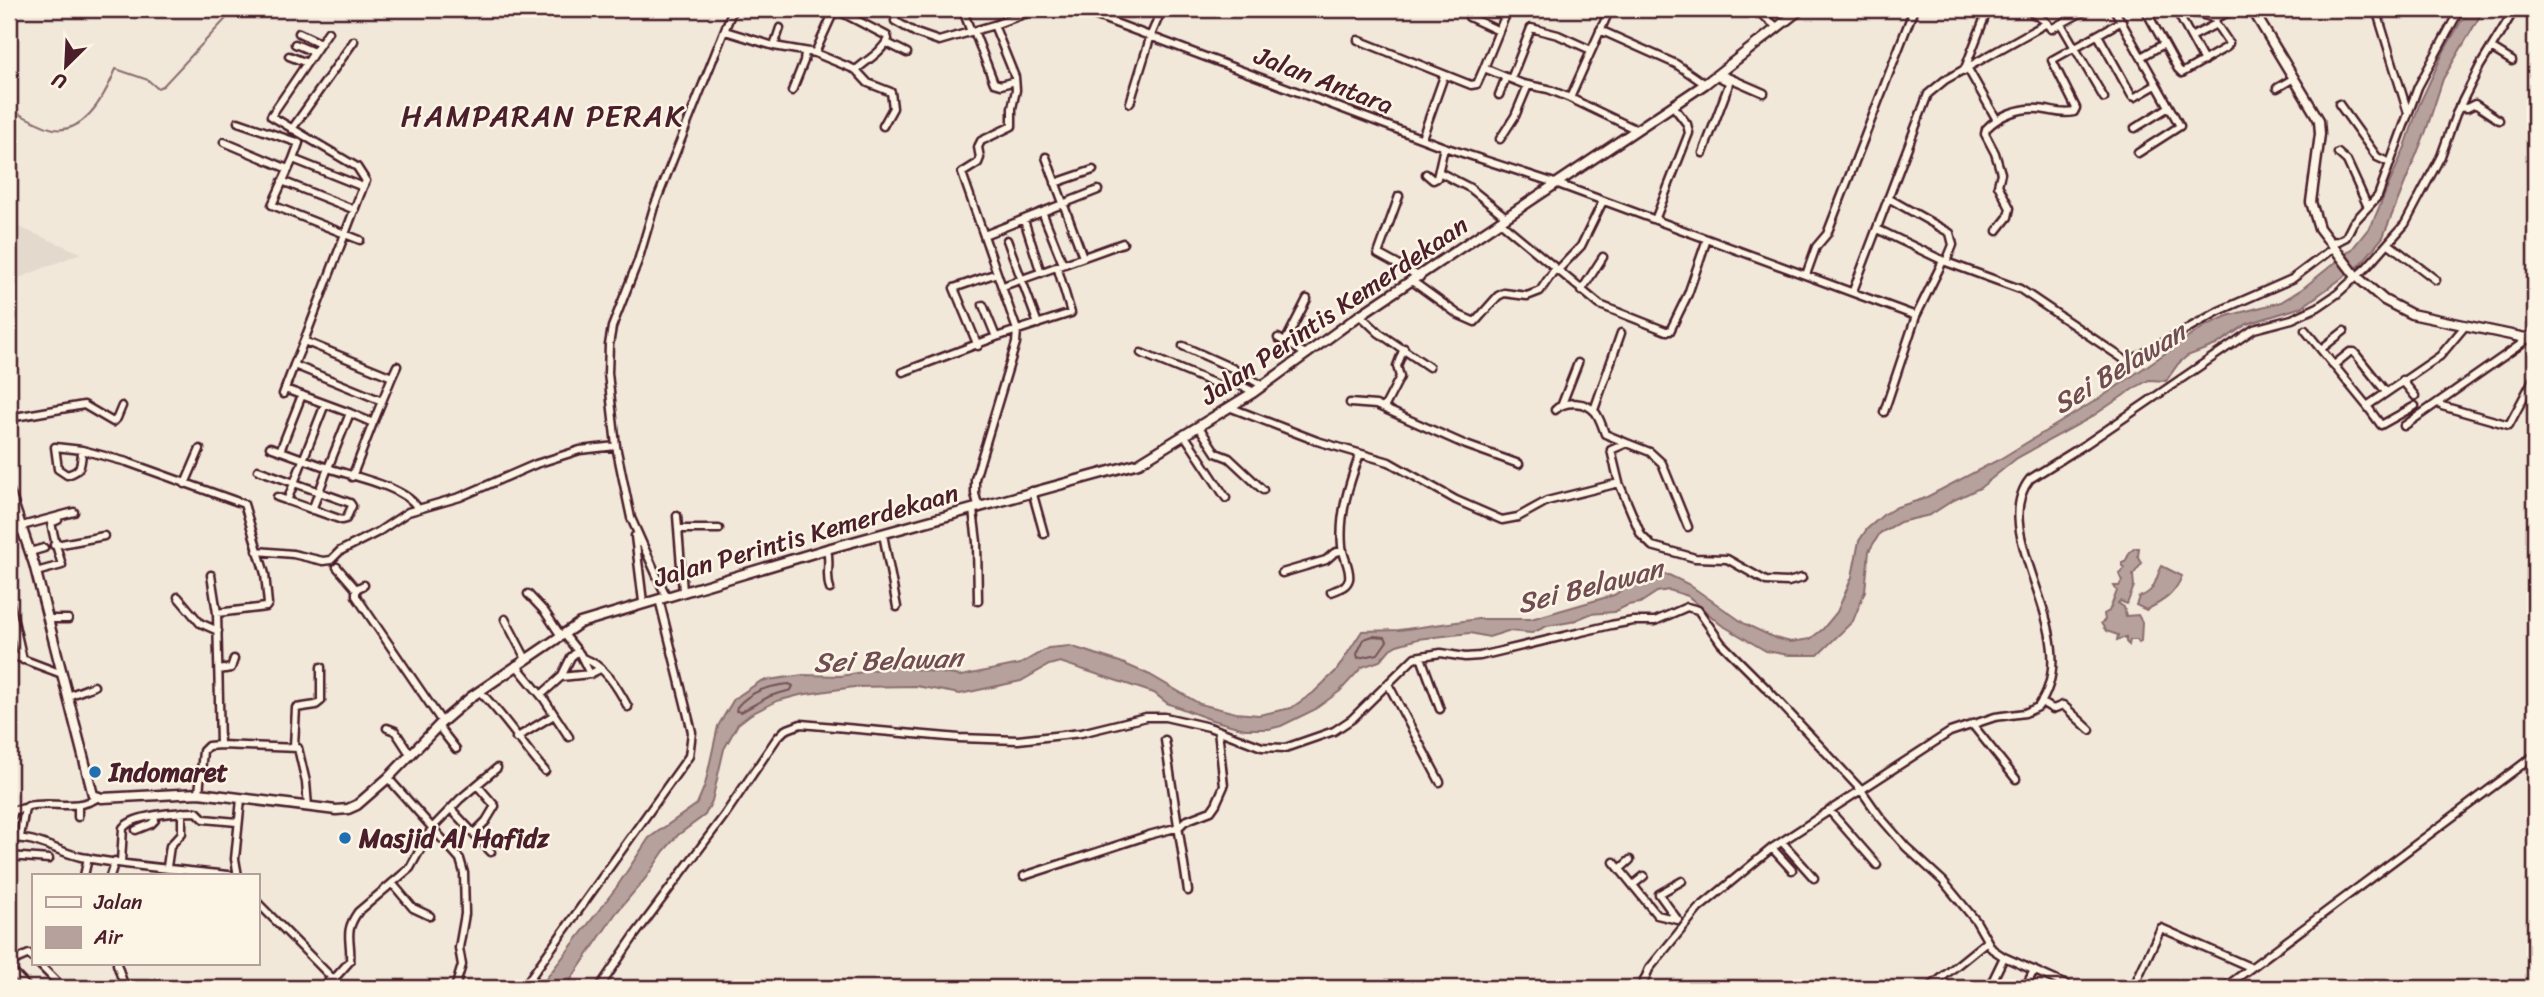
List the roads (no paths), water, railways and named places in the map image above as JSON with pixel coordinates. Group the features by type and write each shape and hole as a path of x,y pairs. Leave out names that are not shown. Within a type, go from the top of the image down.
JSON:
{"main road":[{"name":"Jalan Perintis Kemerdekaan","path":"97,798 199,793 308,807 348,809 357,805 388,778 440,724 479,691 580,623 682,591 1032,491 1133,466 1263,386 1360,315 1673,106 1718,75 1801,9"},
{"path":"2252,9 2320,124 2310,198 2316,222 2356,276 2384,300 2404,311 2532,339"},
{"path":"10,496 23,528 49,619 90,789 97,798"}],"street":[{"path":"643,603 635,530 616,446 608,373 612,327 638,261 662,187 733,9"},
{"path":"815,53 835,9 907,53"},
{"path":"856,70 882,50 898,9"},
{"path":"969,9 964,13 994,83 1001,85 1015,80"},
{"path":"895,21 915,33 939,41 995,25 1037,9"},
{"name":"Jalan Antara","path":"1078,9 1422,138 1558,184 1916,316"},
{"path":"1130,103 1162,9"},
{"path":"1358,40 1475,86 1508,9"},
{"path":"1570,98 1610,9"},
{"path":"1755,9 1777,27"},
{"path":"1806,275 1816,247 1827,233 1914,9"},
{"path":"1966,70 1988,9"},
{"path":"2026,9 2047,23 2051,29 2088,9"},
{"path":"2114,9 2180,128 2138,153"},
{"path":"2145,9 2182,73 2204,61 2224,50 2228,45 2216,21 2180,9 2180,17 2204,61"},
{"path":"2191,37 2238,9"},
{"path":"2376,9 2409,115"},
{"path":"1877,229 1944,261 2020,289 2127,362 2137,359 2218,311 2292,279 2346,237 2353,223 2381,189 2427,68 2460,9"},
{"path":"1641,988 1649,969 1680,923 1772,848 1936,740 1994,717 2032,711 2041,702 2048,686 2052,650 2046,614 2022,540 2019,502 2027,482 2254,329 2287,320 2318,307 2356,276 2402,230 2437,166 2459,107 2515,9"},
{"path":"1469,17 1499,31"},
{"path":"1997,231 2008,217 2010,208 1998,185 2001,173 1985,131 1997,120 2024,109 2037,108 2065,113 2075,110 2052,60 2122,21"},
{"path":"1853,291 1928,94 1945,80 2047,23"},
{"path":"2061,24 2104,99"},
{"path":"978,601 975,480 1016,343 1017,330 962,173 978,163 981,141 1012,126 1015,80 995,25"},
{"path":"774,46 780,28"},
{"path":"1499,95 1531,29 1558,35 1591,50"},
{"path":"1600,30 1676,64 1705,84"},
{"path":"725,31 774,46 815,53 856,70 868,83 891,92 893,108 883,126"},
{"path":"328,32 271,116 357,167 366,181 284,391 302,395 373,423"},
{"path":"299,33 320,43"},
{"path":"2098,35 2132,96 2135,97 2156,85"},
{"path":"292,129 354,41"},
{"path":"295,44 314,52"},
{"path":"2141,57 2164,44"},
{"path":"2491,48 2512,61"},
{"path":"792,91 804,61 804,52"},
{"path":"289,56 307,63"},
{"path":"1484,68 1528,85 1548,89 1637,130"},
{"path":"1966,70 1997,120"},
{"path":"1718,75 1764,93"},
{"path":"1703,153 1729,82 1718,75"},
{"path":"1422,138 1444,76"},
{"path":"2277,88 2294,78"},
{"path":"1500,139 1516,116 1528,85"},
{"path":"2339,104 2377,157 2390,163"},
{"path":"2459,107 2467,108 2475,104 2499,120"},
{"path":"1655,220 1689,133 1687,124 1673,106"},
{"path":"2135,128 2169,107"},
{"path":"238,122 299,143"},
{"path":"304,136 272,205 360,240"},
{"path":"223,142 288,169"},
{"path":"1426,174 1435,180 1444,146"},
{"path":"2338,153 2347,161 2368,207"},
{"path":"1046,157 1083,257"},
{"path":"293,159 363,187"},
{"path":"1055,183 1093,170"},
{"path":"1439,172 1470,188 1556,270 1605,308 1670,331 1688,294 1707,239"},
{"path":"282,181 355,210"},
{"path":"984,235 1043,214 1098,190"},
{"path":"1399,196 1378,256 1420,276"},
{"path":"1884,412 1916,316 1953,245 1950,233 1888,198"},
{"path":"1412,281 1459,315 1475,322 1495,298 1504,293 1527,296 1540,291 1556,270 1581,246 1603,201"},
{"path":"903,372 996,337 1069,314 1072,310 1043,214"},
{"path":"1024,220 1041,273"},
{"path":"1007,240 1038,324"},
{"path":"1003,286 1123,243"},
{"path":"2389,244 2436,280"},
{"path":"1581,290 1603,257"},
{"path":"978,346 954,288 997,273"},
{"path":"1285,342 1307,299"},
{"path":"983,305 996,337"},
{"path":"1360,315 1379,333 1429,367"},
{"path":"2367,406 2440,356 2466,325"},
{"path":"2404,426 2532,339 2535,327"},
{"path":"2305,330 2381,425 2415,406"},
{"path":"2321,349 2344,331"},
{"path":"1594,410 1621,333"},
{"path":"1278,338 1304,354"},
{"path":"303,341 392,377"},
{"path":"1183,346 1232,368 1263,386"},
{"path":"1384,408 1399,377 1397,366 1404,348"},
{"path":"2334,365 2350,352 2354,352 2386,392"},
{"path":"1141,353 1223,387 1231,381 1254,392"},
{"path":"1555,410 1562,404 1578,363"},
{"path":"293,365 382,401"},
{"path":"352,477 397,366"},
{"path":"2440,403 2448,408 2509,425 2535,376"},
{"path":"2402,380 2415,396"},
{"path":"280,451 302,395"},
{"path":"1350,403 1368,403 1384,408 1466,445 1520,464"},
{"path":"286,501 325,404"},
{"path":"1562,404 1579,404 1594,410 1605,434 1650,452 1659,459 1688,527"},
{"path":"9,418 84,405 113,422 122,406"},
{"path":"1229,407 1317,441 1389,463 1456,500 1502,520 1518,517 1548,501 1619,483"},
{"path":"312,510 350,414"},
{"path":"1199,427 1216,453 1228,458 1263,489"},
{"path":"1185,436 1226,498"},
{"path":"1627,443 1610,451 1619,483 1641,535 1652,546 1695,558 1727,559 1766,580 1788,582 1802,578"},
{"path":"257,551 331,560 352,544 408,512 460,497 525,468 569,453 616,446"},
{"path":"82,450 81,467 77,472 67,475 58,469 55,447 82,450 127,462 244,503 266,579 267,606 217,614"},
{"path":"270,447 405,495 414,500 418,509"},
{"path":"185,484 200,449"},
{"path":"1331,592 1346,585 1349,579 1341,527 1344,506 1360,454"},
{"path":"258,470 352,506 345,520 276,497"},
{"path":"1032,491 1044,534"},
{"path":"9,533 73,514 51,522 62,565 36,572"},
{"path":"677,516 682,591"},
{"path":"678,530 719,529"},
{"path":"523,988 689,756 692,732 662,597 635,530"},
{"path":"883,534 897,607"},
{"path":"55,545 103,536"},
{"path":"30,552 44,548"},
{"path":"828,549 831,565 827,577 830,589"},
{"path":"1282,573 1326,560 1343,550"},
{"path":"337,567 356,589 356,596 456,749"},
{"path":"211,575 218,630 220,745"},
{"path":"356,589 364,585"},
{"path":"528,594 578,651 590,674"},
{"path":"178,597 200,623 218,630"},
{"path":"9,599 11,621 23,660"},
{"path":"599,988 777,738 791,726 801,724 959,738 1018,740 1081,733 1119,722 1155,717 1192,722 1262,747 1285,748 1334,731 1352,719 1408,662 1418,657 1441,653 1465,657 1480,656 1611,625 1655,621 1677,610 1693,608 1701,614 1721,643 1861,790 1894,833 1942,881 1976,921 1992,949 2068,987"},
{"path":"49,619 68,619"},
{"path":"505,619 526,659"},
{"path":"541,695 561,677 571,657 578,651"},
{"path":"9,654 62,674"},
{"path":"1418,657 1422,660 1440,709"},
{"path":"582,658 591,661 600,669 618,689 628,706"},
{"path":"219,670 231,668 234,659"},
{"path":"516,665 541,695 569,737"},
{"path":"308,807 302,755 294,746 296,708 316,705 321,701 321,667"},
{"path":"561,677 590,674 600,669"},
{"path":"1388,684 1440,782"},
{"path":"68,696 94,686"},
{"path":"479,691 545,771"},
{"path":"2041,702 2053,709 2063,705 2090,730"},
{"path":"516,738 554,715"},
{"path":"1972,724 2016,779"},
{"path":"387,728 395,731 411,754"},
{"path":"1024,876 1179,827 1185,821 1201,817 1214,808 1224,786 1218,730"},
{"path":"1165,740 1188,891"},
{"path":"199,793 202,751 208,746 294,746"},
{"path":"2224,988 2535,755"},
{"path":"322,988 350,961 347,938 352,920 363,906 415,861 432,828 497,768"},
{"path":"388,778 457,853 464,873 465,914 459,948 462,965 455,988"},
{"path":"474,833 486,821 495,806 477,785"},
{"path":"9,820 15,810 37,804 78,805 97,798"},
{"path":"237,874 237,822 242,799"},
{"path":"78,805 78,817"},
{"path":"20,837 25,808"},
{"path":"451,809 491,852"},
{"path":"1829,810 1877,865"},
{"path":"111,874 118,862 125,824 136,818 182,812 197,813 204,819 237,822"},
{"path":"167,867 170,846 183,829 182,812"},
{"path":"136,831 151,824 155,820 154,816"},
{"path":"9,828 9,839 20,837 88,858 206,874"},
{"path":"1782,842 1814,878"},
{"path":"1772,848 1792,870"},
{"path":"9,856 50,859"},
{"path":"84,874 88,858"},
{"path":"1620,869 1630,860"},
{"path":"1614,862 1657,915 1680,923"},
{"path":"1633,885 1644,876"},
{"path":"1680,923 1659,894 1682,881"},
{"path":"392,883 413,908 430,916"},
{"path":"259,904 342,988"},
{"path":"2133,988 2161,928 2250,967"},
{"path":"1929,988 1987,941"},
{"path":"28,988 9,966 29,954 32,957"},
{"path":"1989,988 2004,957"},
{"path":"40,965 63,988"},
{"path":"117,965 125,988"},
{"path":"2025,988 2034,970"}],"water":[{"name":"Sei Belawan","path":"2468,9 2484,9 2443,79 2426,131 2383,237 2360,265 2302,307 2247,324 2216,345 2187,356 2166,381 2149,380 2133,389 2090,418 2017,458 1980,488 1930,515 1900,522 1880,533 1869,551 1865,591 1853,621 1818,655 1789,655 1766,651 1720,624 1688,596 1669,590 1657,592 1640,603 1614,612 1590,614 1532,633 1508,631 1489,637 1470,633 1418,639 1397,645 1380,661 1362,667 1340,691 1314,710 1269,729 1245,729 1212,720 1167,703 1154,693 1060,662 1049,665 1021,681 960,694 916,686 854,687 800,695 777,701 738,724 724,749 712,801 705,815 678,835 664,851 645,879 616,913 565,988 539,988 616,888 649,838 697,804 705,785 718,726 734,699 761,681 803,675 841,676 894,666 961,676 1020,664 1048,648 1070,646 1150,675 1200,704 1236,713 1259,715 1291,708 1313,693 1336,671 1362,631 1399,630 1478,619 1531,619 1614,595 1637,580 1658,574 1669,575 1688,584 1745,624 1775,638 1791,642 1810,639 1823,629 1837,612 1852,577 1859,541 1867,529 1883,515 1897,507 1923,499 2000,459 2103,396 2205,326 2227,316 2281,302 2302,289 2352,249 2372,224 2405,147 2419,105 2444,51"},
{"path":"2135,548 2139,548 2138,557 2142,563 2133,575 2134,586 2127,604 2120,601 2118,603 2124,607 2126,616 2138,615 2142,622 2141,641 2139,643 2137,640 2130,640 2129,645 2126,637 2117,640 2118,635 2106,631 2101,623 2105,620 2104,614 2109,611 2117,591 2114,586 2119,586 2122,581 2119,574 2125,568 2122,562 2125,562"},
{"path":"2162,566 2182,576 2176,588 2146,610 2136,605 2139,597 2152,588"}],"waterway":[{"path":"9,109 54,129 76,125 93,110 116,69 148,80 157,88 163,86 235,9"}],"place":[{"name":"Indomaret","path":"95,772"},
{"name":"Masjid Al Hafidz","path":"345,838"}],"district":[{"name":"HAMPARAN PERAK","path":"543,116"}]}
